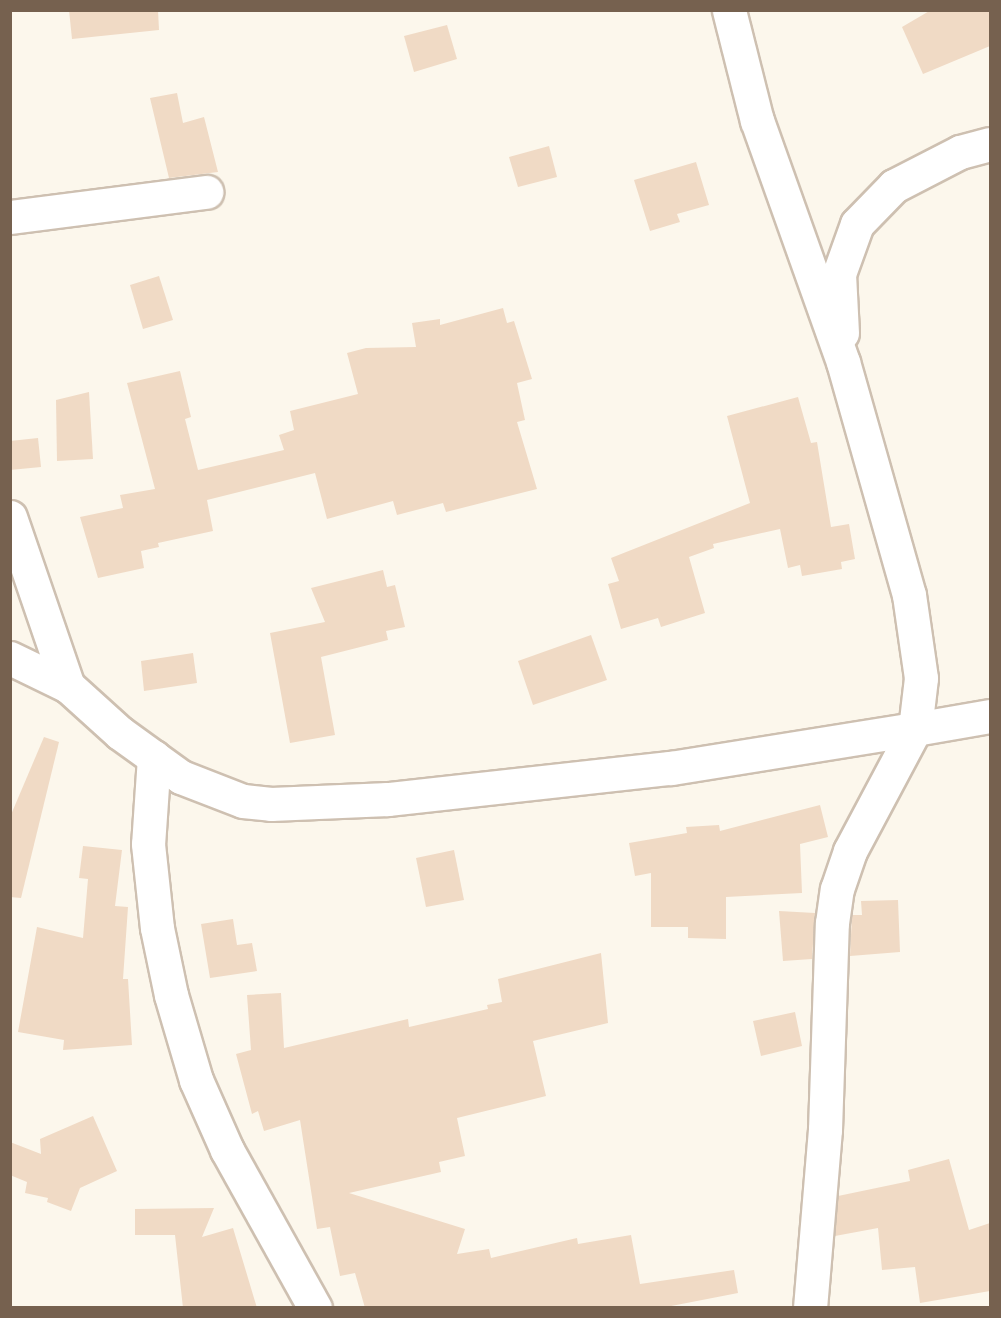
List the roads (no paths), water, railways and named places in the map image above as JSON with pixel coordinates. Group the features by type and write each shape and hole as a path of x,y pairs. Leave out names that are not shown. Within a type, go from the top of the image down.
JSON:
{"street":[{"path":"729,10 757,121 843,362 909,595 921,678 915,729 850,851 837,889 832,923 825,1130 810,1308"},
{"path":"843,362 839,274 857,224 894,186 960,152 990,144"},
{"path":"10,217 206,192"},
{"path":"10,517 68,686"},
{"path":"10,658 68,686 153,757 181,777 243,801 303,804 671,768 990,716"},
{"path":"153,757 148,844 157,928 171,995 196,1080 227,1150 315,1308"}]}
